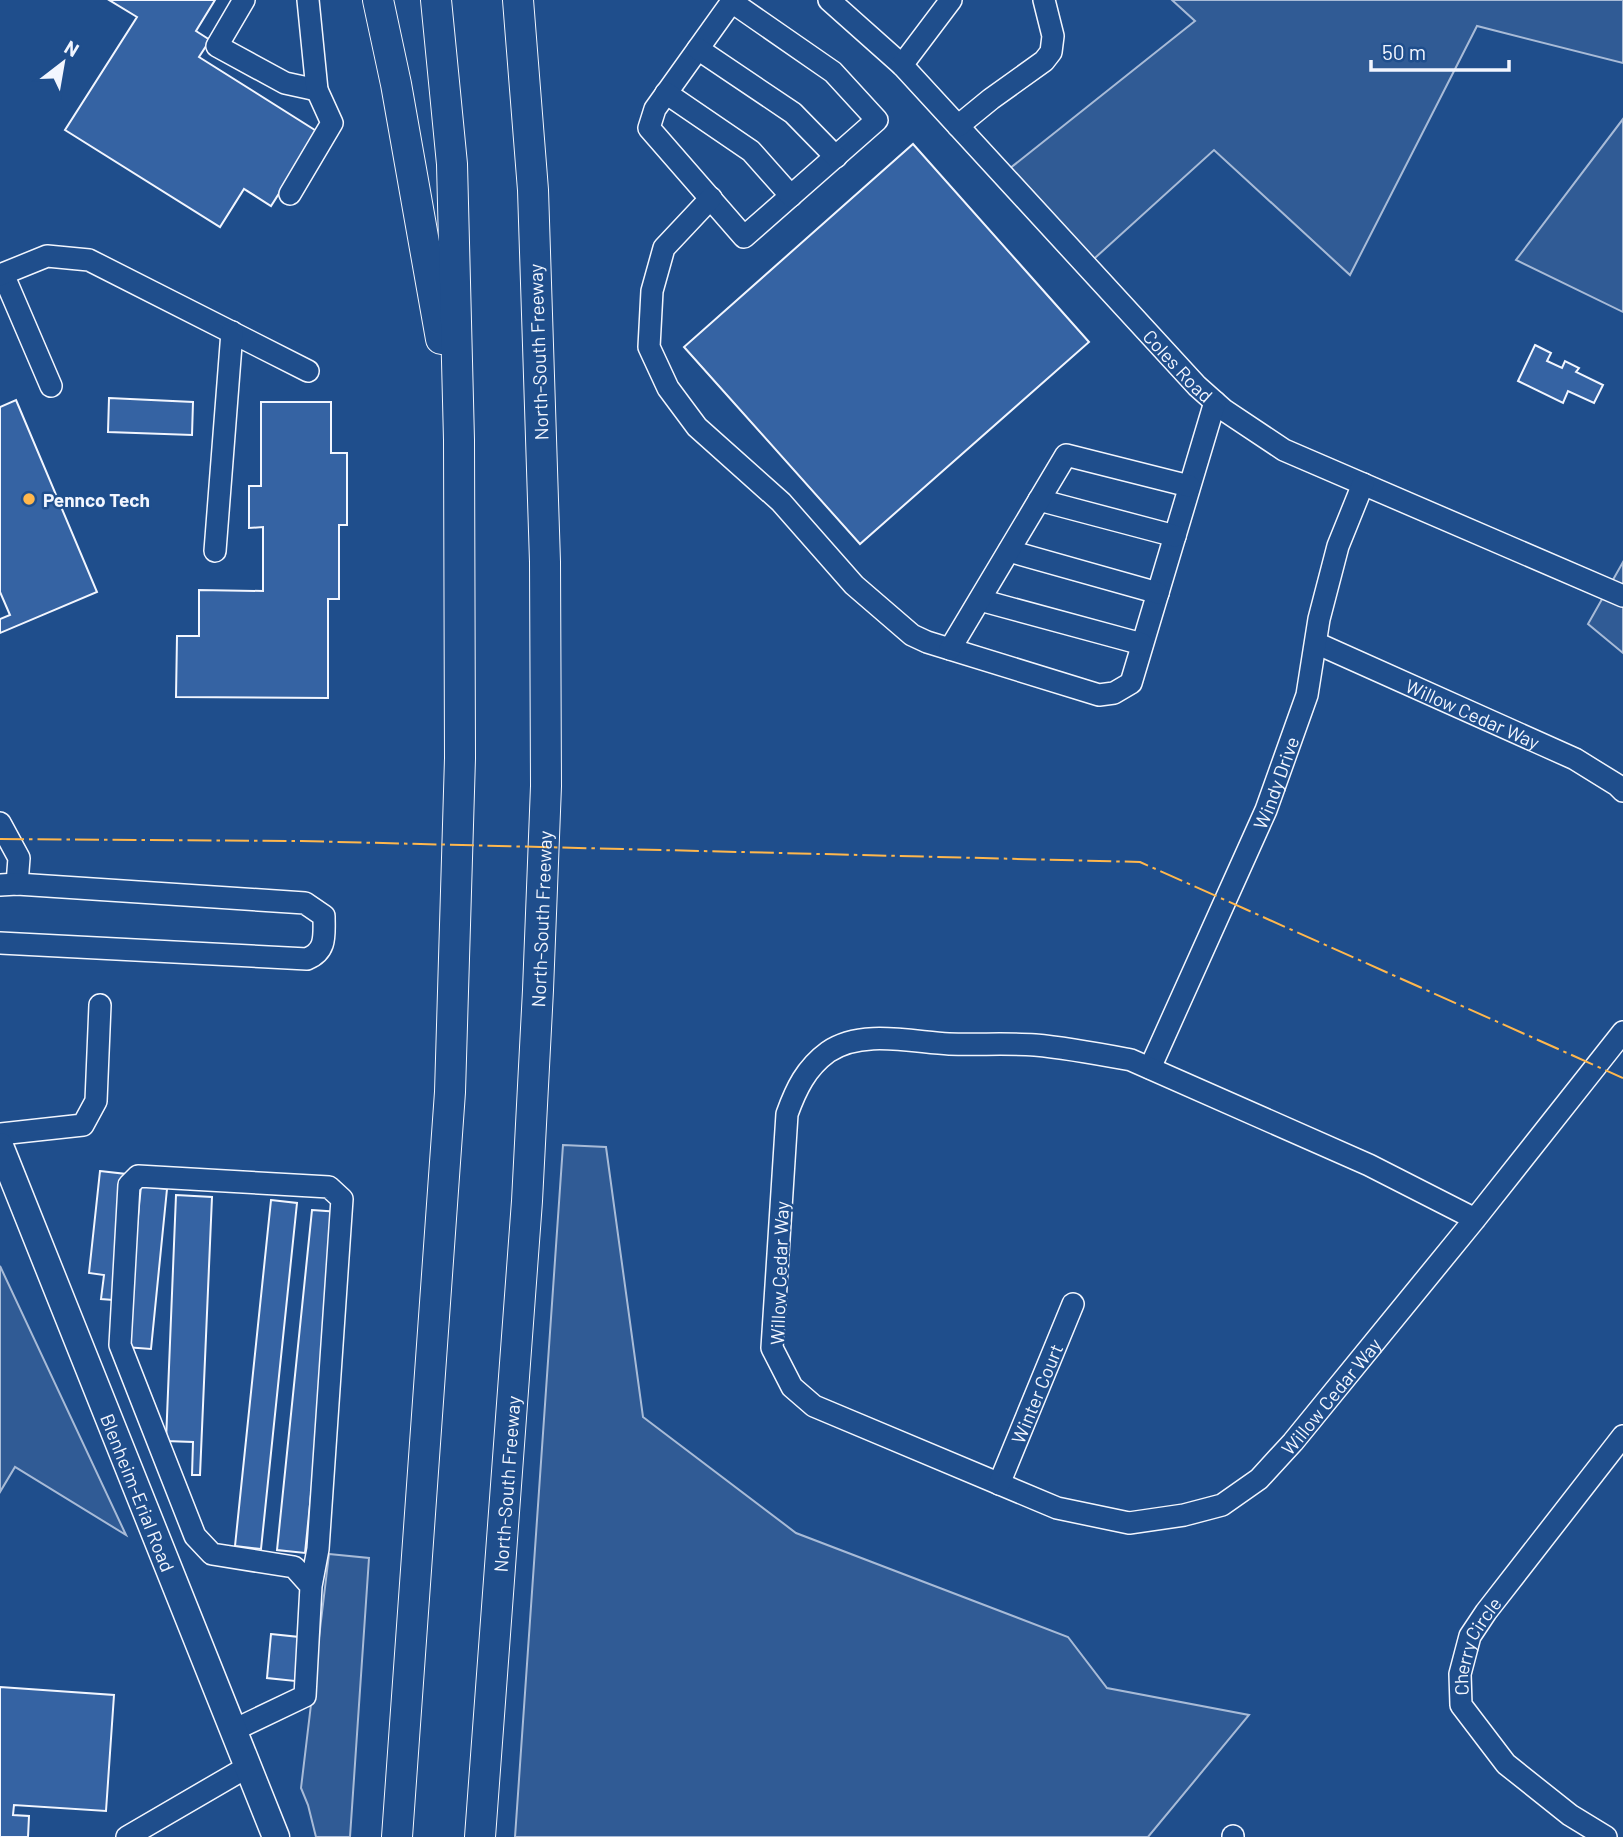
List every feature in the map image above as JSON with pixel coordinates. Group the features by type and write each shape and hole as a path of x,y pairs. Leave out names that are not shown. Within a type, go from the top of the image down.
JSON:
{"highway":[{"path":"378,0 396,83 459,440"},
{"path":"397,1837 450,1092 460,758 459,440 452,164 436,0"},
{"name":"North-South Freeway","path":"480,1837 527,1188 546,786 545,562 533,190 518,0"},
{"path":"490,1837 491,1683"}],"main road":[{"name":"Blenheim-Erial Road","path":"0,1146 276,1837"}],"street":[{"path":"244,0 217,47 285,83 317,90"},
{"path":"289,194 332,123 317,90 309,0"},
{"name":"Coles Road","path":"829,0 902,65 1214,402 1284,450 1623,596"},
{"path":"902,65 951,0"},
{"path":"958,126 1044,61 1051,52 1052,36 1044,0"},
{"path":"733,1 833,72 877,120 744,237 649,128 655,108 733,1"},
{"path":"698,49 793,113 835,157"},
{"path":"666,93 751,151 791,196"},
{"path":"711,198 664,248 652,291 649,347 668,388 697,427 780,502 854,585 912,635 1099,695 1114,692 1131,683 1214,402"},
{"path":"51,386 2,275 47,256 89,260 308,371"},
{"path":"215,551 232,332"},
{"path":"950,649 1066,455 1189,486"},
{"name":"Windy Drive","path":"1150,1068 1266,810 1307,695 1338,546 1363,484"},
{"path":"1039,500 1175,536"},
{"path":"1009,551 1158,593"},
{"path":"980,600 1142,644"},
{"name":"Willow Cedar Way","path":"1316,643 1574,759 1623,791"},
{"path":"0,823 19,858 9,884 305,903 324,916 324,946 317,955 307,959 0,943"},
{"path":"0,1134 83,1125 96,1101 100,1005"},
{"name":"Willow Cedar Way","path":"1475,1219 1368,1165 1131,1060 1035,1045 948,1044 888,1039 852,1042 829,1052 807,1071 787,1114 772,1348 792,1387 814,1406 1057,1508 1129,1523 1184,1515 1222,1505 1259,1479 1293,1442 1475,1219 1623,1032"},
{"path":"234,1730 305,1696 342,1199 329,1187 138,1176 129,1185 120,1345 195,1535 212,1554 294,1567 312,1586"},
{"name":"Winter Court","path":"999,1484 1073,1304"},
{"name":"Cherry Circle","path":"1606,1837 1570,1815 1506,1764 1461,1705 1460,1674 1471,1636 1486,1612 1623,1436"},
{"path":"127,1837 249,1766"}],"shaded area":[{"path":"1172,0 1623,0 1623,63 1477,26 1350,275 1214,150 1085,267 1004,173 1195,21"},
{"path":"1623,119 1623,312 1516,260"},
{"path":"1623,562 1623,653 1588,624"},
{"path":"563,1145 606,1147 643,1417 796,1533 1068,1637 1107,1688 1249,1715 1148,1837 515,1837"},
{"path":"0,1266 126,1535 15,1467 0,1492"},
{"path":"329,1554 369,1558 350,1837 316,1837 301,1788"}],"building":[{"path":"109,0 215,0 196,31 210,40 199,57 318,132 271,206 244,189 220,227 65,130 137,17"},
{"path":"913,144 1089,342 860,544 684,347"},
{"path":"1535,345 1551,353 1547,361 1562,368 1565,361 1579,368 1576,372 1603,385 1594,403 1568,391 1563,403 1518,381"},
{"path":"109,398 193,402 192,435 108,432"},
{"name":"Pennco Tech","path":"16,400 97,592 0,633 0,619 10,615 0,592 0,407"},
{"path":"261,402 331,402 331,453 347,453 347,525 339,525 339,599 328,599 328,698 176,697 177,636 199,636 199,590 263,591 263,527 249,528 249,486 261,486"},
{"path":"100,1171 126,1174 113,1300 101,1299 104,1275 89,1273"},
{"path":"141,1186 167,1189 151,1349 125,1347"},
{"path":"176,1195 212,1197 200,1475 192,1475 193,1442 166,1441"},
{"path":"271,1200 297,1203 261,1549 235,1546"},
{"path":"312,1210 340,1212 305,1553 277,1550"},
{"path":"271,1634 299,1637 295,1681 267,1678"},
{"path":"0,1687 114,1695 106,1811 14,1805 13,1815 29,1816 28,1837 0,1837"}],"power":[{"path":"0,839 301,841 1140,862 1623,1078"}],"place":[{"name":"Pennco Tech","path":"29,499"}]}
